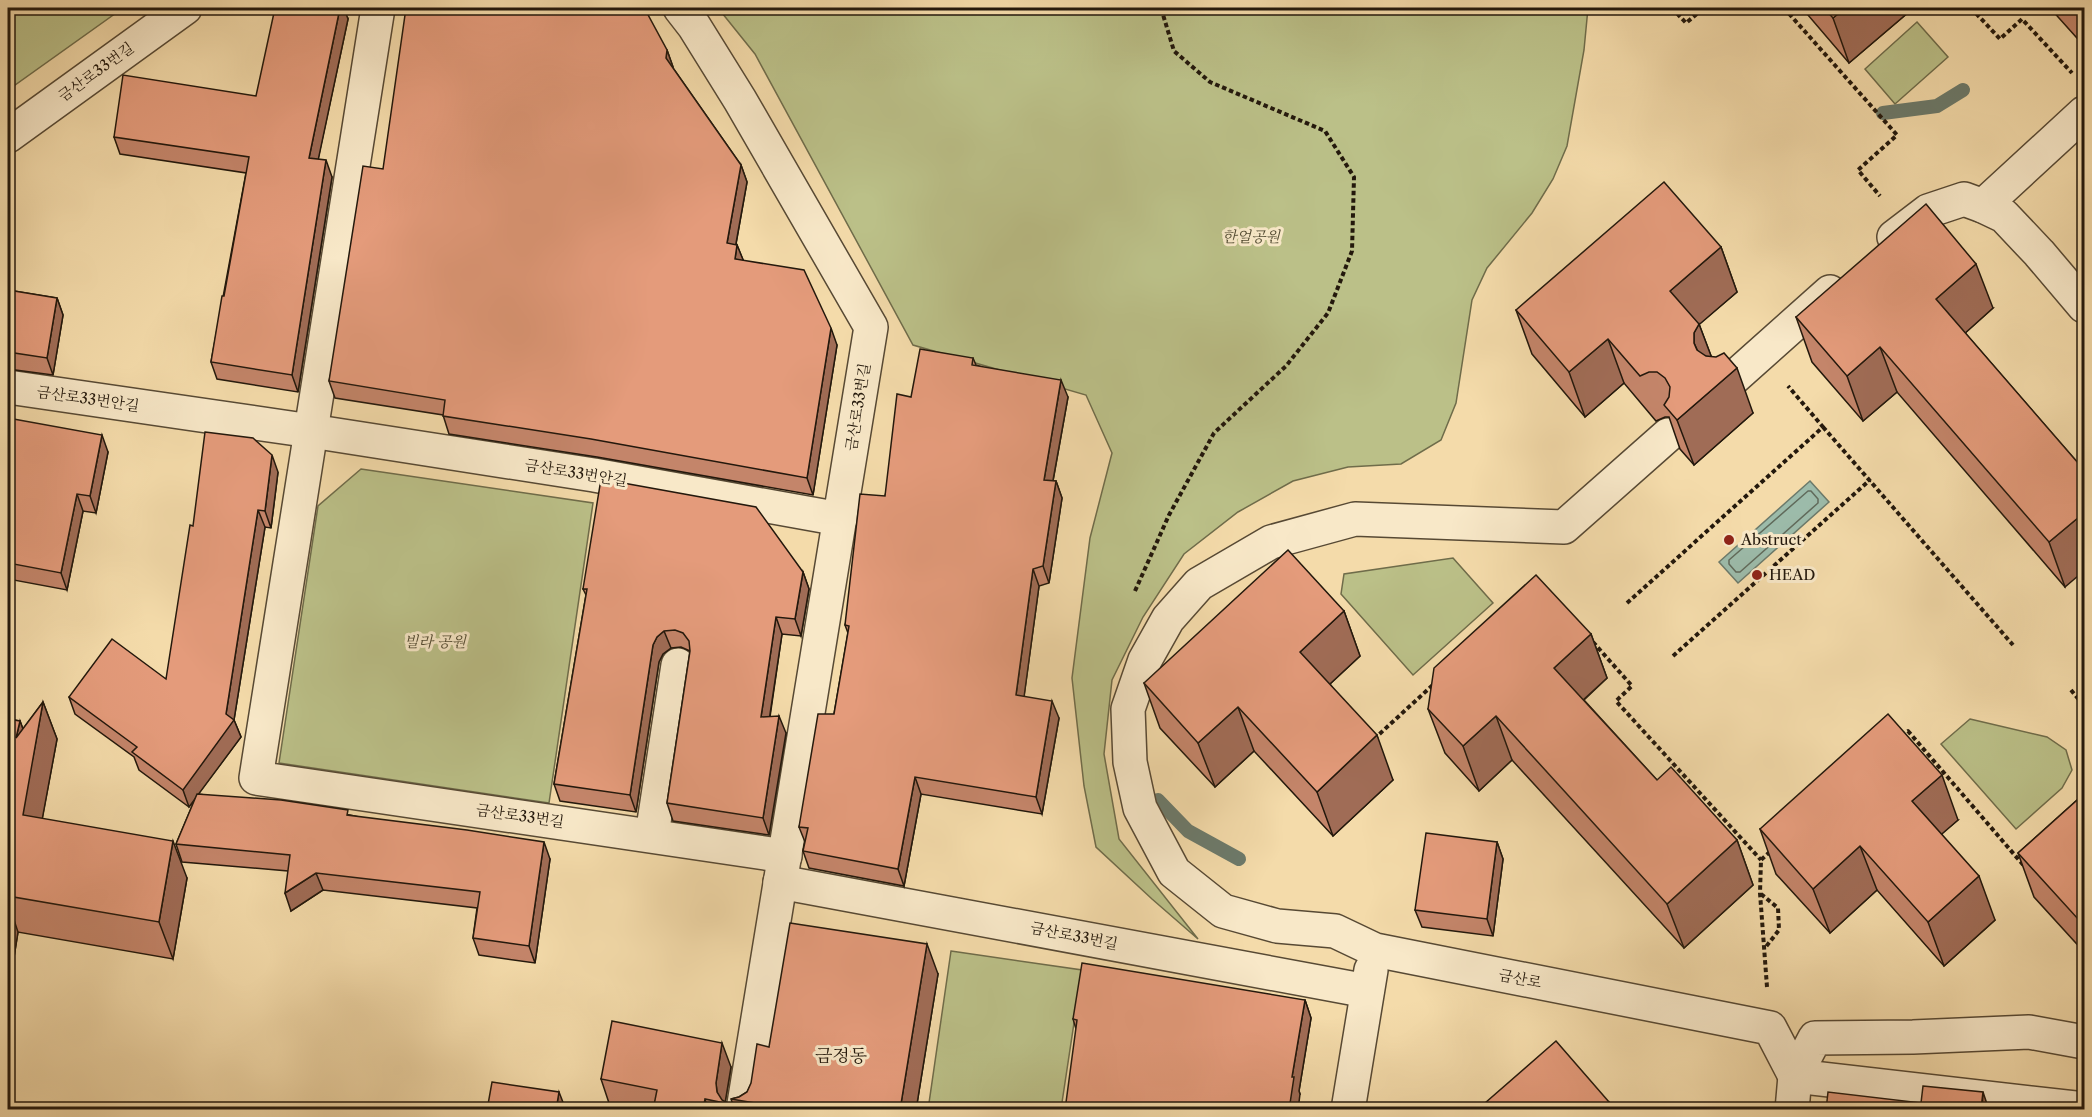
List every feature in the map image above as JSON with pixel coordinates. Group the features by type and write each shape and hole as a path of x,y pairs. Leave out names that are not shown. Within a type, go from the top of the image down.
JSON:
{"street":[{"name":"금산로33번길","path":"8,136 185,8"},
{"path":"311,431 378,8"},
{"name":"금산로33번길","path":"680,8 694,26 740,100 871,327 743,1110"},
{"path":"1983,206 2085,113"},
{"path":"1728,383 1905,227 1928,211 1964,199 2004,216 2085,306"},
{"name":"금산로33번안길","path":"8,387 311,431 594,476 840,519"},
{"name":"금산로33번길","path":"311,431 256,778 652,835 782,869 1367,991"},
{"name":"금산로","path":"1668,435 1564,527 1355,519 1271,542 1199,584 1168,619 1145,660 1128,709 1130,762 1140,808 1174,872 1223,910 1277,926 1335,932 1375,950 1770,1028"},
{"path":"652,835 678,665"},
{"path":"1348,1110 1375,950"},
{"path":"1770,1028 1795,1076"},
{"path":"1792,1110 1795,1076 1815,1038 2029,1032 2085,1042"},
{"path":"1795,1076 2085,1109"}],"path":[{"path":"1161,8 1174,51 1210,82 1325,131 1354,177 1352,251"},
{"path":"1672,8 1686,23 1704,8"},
{"path":"1784,8 1898,135 1858,170 1905,227"},
{"path":"1971,8 2000,39 2022,19 2077,78"},
{"path":"1760,354 2013,645"},
{"path":"1627,603 1823,427"},
{"path":"1673,656 1870,480"},
{"path":"1587,636 1632,686 1616,701 1761,860 1760,893 1770,1028"},
{"path":"1372,740 1440,678"},
{"path":"2071,690 2085,706"},
{"path":"1899,738 1908,731 2031,874"},
{"path":"1761,860 1778,844"},
{"path":"1760,893 1778,908 1779,930 1765,948"}],"green space":[{"path":"8,8 123,8 8,90"},
{"name":"한얼공원","path":"718,8 1588,8 1584,50 1567,146 1553,179 1532,213 1487,268 1472,300 1456,403 1441,440 1401,464 1348,467 1293,481 1238,512 1184,554 1143,617 1112,680 1104,754 1119,839 1198,939 1096,847 1084,786 1072,678 1090,538 1112,453 1086,395 913,345 755,54"},
{"path":"1917,22 1948,57 1895,104 1865,69"},
{"name":"빌라 공원","path":"361,469 593,503 549,803 279,763 318,506"},
{"path":"1453,558 1493,603 1413,675 1341,594 1344,574"},
{"path":"1970,719 2047,737 2066,750 2072,770 2062,788 2016,829 1941,744"},
{"path":"951,951 1082,970 1061,1109 928,1110"}],"water":[{"path":"1810,481 1829,502 1738,583 1719,562"}],"building":[{"path":"275,8 340,8 309,158 326,160 292,375 211,362 249,157 114,137 123,75 256,96"},
{"path":"406,8 607,8 647,13 667,50 666,58 741,165 727,243 737,245 735,259 804,270 831,328 807,478 591,439 443,416 445,400 329,381 363,166 383,169"},
{"path":"1824,8 1845,8 1833,18"},
{"path":"1664,182 1721,247 1670,291 1699,324 1694,333 1697,350 1706,356 1716,357 1724,353 1737,368 1677,420 1664,405 1669,397 1670,387 1665,378 1657,372 1649,372 1640,376 1608,339 1569,372 1516,310"},
{"path":"1926,204 1976,264 1936,299 2085,471 2085,512 2049,542 1880,347 1847,376 1796,317"},
{"path":"8,290 57,298 47,358 8,352"},
{"path":"920,349 973,358 972,365 1061,380 1044,480 1056,481 1043,566 1033,569 1016,695 1052,701 1036,797 915,777 898,869 803,851 808,828 799,827 818,714 834,714 849,626 845,625 860,494 885,496 897,394 911,397"},
{"path":"8,418 102,435 90,496 77,494 61,573 8,563"},
{"path":"205,432 253,438 272,455 265,511 258,510 226,714 234,720 183,790 132,752 137,747 69,697 112,639 166,679 190,525 193,526"},
{"path":"601,479 756,507 803,572 795,619 776,617 761,717 779,716 763,818 667,803 690,651 689,641 683,633 675,630 664,631 653,645 630,795 554,784 587,589 583,589"},
{"path":"1288,550 1344,611 1300,652 1377,735 1317,792 1238,707 1198,743 1144,683"},
{"path":"1536,575 1591,634 1554,668 1657,780 1671,767 1737,840 1667,904 1496,716 1463,746 1428,709 1434,668"},
{"path":"43,702 23,815 173,841 159,922 8,896 8,719 20,721 16,738"},
{"path":"1888,714 1942,775 1912,801 1979,876 1928,922 1860,846 1813,889 1760,829"},
{"path":"2085,793 2085,912 2078,919 2018,853"},
{"path":"197,794 281,800 348,810 347,815 544,842 529,946 473,938 480,892 316,873 285,893 290,855 176,844"},
{"path":"1426,833 1497,842 1487,919 1415,910"},
{"path":"790,923 927,944 900,1110 798,1110 731,1099 747,1092 751,1083 757,1044 769,1047"},
{"path":"1082,963 1305,1000 1289,1110 1065,1110 1077,1020 1073,1019"},
{"path":"612,1021 722,1043 716,1083 717,1092 722,1100 729,1104 705,1099 703,1110 653,1110 657,1090 601,1079"},
{"path":"1556,1041 1609,1102 1601,1110 1477,1110"},
{"path":"492,1082 559,1092 556,1110 487,1110"},
{"path":"1923,1086 1983,1092 1981,1109 1989,1110 1826,1110 1828,1092 1921,1103"},
{"path":"379,1106 399,1110 378,1110"}],"waterway":[{"path":"1883,113 1937,106 1963,90"},
{"path":"1158,800 1188,831 1239,859"}],"place":[{"name":"Abstruct","path":"1729,540"},
{"name":"HEAD","path":"1757,575"}],"district":[{"name":"금정동","path":"841,1056"}]}
